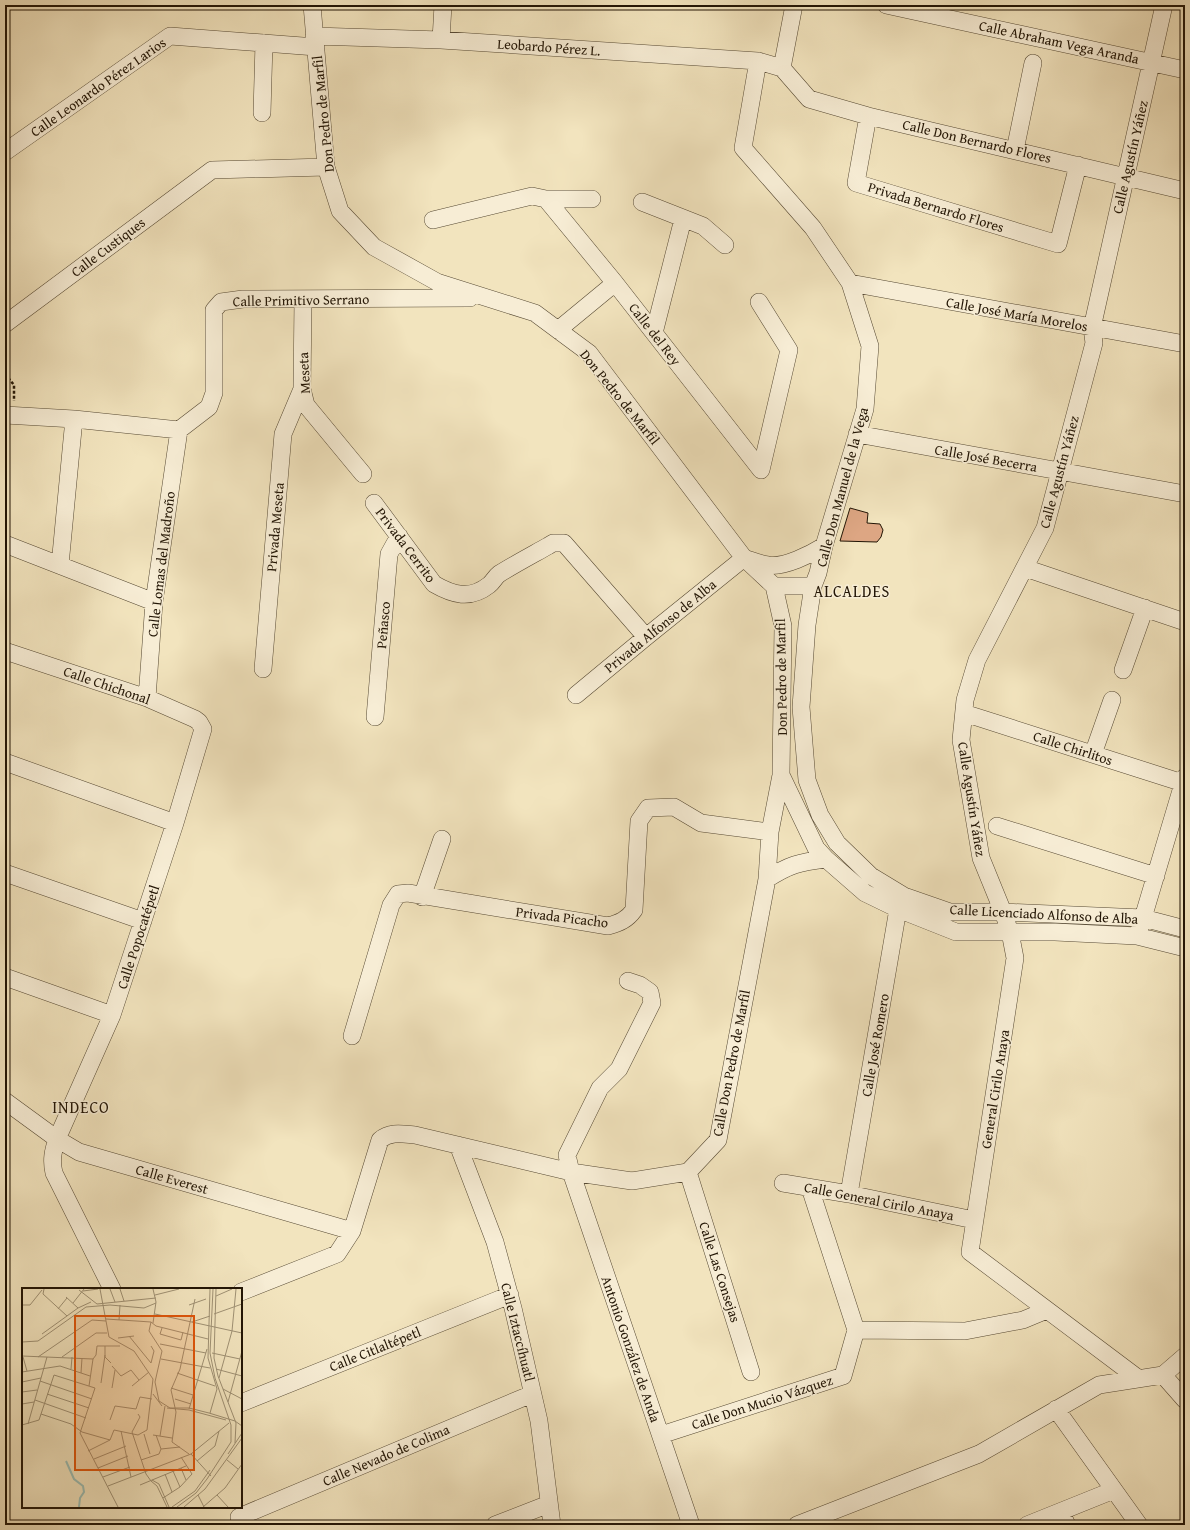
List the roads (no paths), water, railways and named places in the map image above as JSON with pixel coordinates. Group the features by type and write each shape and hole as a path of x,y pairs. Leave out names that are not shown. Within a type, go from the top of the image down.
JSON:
{"street":[{"name":"Don Pedro de Marfil","path":"312,5 326,167 340,211 374,247 437,282 535,313 589,354 744,558 774,586 783,626 781,775"},
{"path":"441,40 443,5"},
{"path":"782,68 794,5"},
{"name":"Calle Abraham Vega Aranda","path":"886,5 1185,70"},
{"name":"Calle Agustín Yáñez","path":"1006,923 981,858 961,740 965,700 977,660 1045,528 1094,343 1092,328 1126,176 1158,64 1164,5"},
{"name":"Calle Leonardo Pérez Larios","path":"5,152 170,36 264,43 315,41"},
{"name":"Leobardo Pérez L.","path":"315,41 441,40 758,61 782,68"},
{"path":"262,113 264,43"},
{"path":"1158,64 1185,57"},
{"name":"Calle Don Manuel de la Vega","path":"758,61 743,148 814,228 850,283 870,346 865,410 813,586 807,625"},
{"path":"1015,150 1033,64"},
{"name":"Calle Don Bernardo Flores","path":"782,68 809,99 868,116 1185,191"},
{"name":"Privada Bernardo Flores","path":"868,116 856,183 1058,244 1078,165"},
{"name":"Calle Custiques","path":"5,324 212,170 326,167"},
{"path":"433,220 532,196 546,198 592,199"},
{"name":"Calle del Rey","path":"546,198 615,283 761,470 789,350 759,302"},
{"path":"642,202 703,226 725,245"},
{"path":"654,333 683,219"},
{"path":"558,330 615,283"},
{"name":"Calle José María Morelos","path":"850,283 1185,344"},
{"name":"Calle Primitivo Serrano","path":"179,430 209,407 214,393 214,310 221,302 243,299 303,300 486,298"},
{"name":"Meseta","path":"303,300 302,389 306,405 364,474"},
{"name":"Privada Meseta","path":"263,669 283,434 302,389"},
{"path":"10,415 74,419 179,430"},
{"path":"60,565 74,419"},
{"name":"Calle Lomas del Madroño","path":"147,698 154,602 179,430"},
{"name":"Calle José Becerra","path":"857,434 1185,494"},
{"name":"Privada Cerrito","path":"374,503 434,584 461,595 472,594 480,591 490,584 497,575 553,543 564,543 646,637"},
{"name":"Peñasco","path":"375,717 389,554 399,536"},
{"path":"5,544 154,602"},
{"path":"744,558 769,566 808,556 824,546"},
{"name":"Privada Alfonso de Alba","path":"576,695 744,558"},
{"path":"1025,568 1185,622"},
{"path":"774,586 813,586"},
{"path":"1123,670 1145,608"},
{"name":"Calle Licenciado Alfonso de Alba","path":"807,625 801,708 807,780 820,815 837,843 901,903"},
{"name":"Calle Chichonal","path":"5,651 147,698 195,719 200,722 203,729"},
{"path":"1093,754 1112,700"},
{"name":"Calle Chirlitos","path":"964,713 1093,754 1184,780"},
{"name":"Calle Popocatépetl","path":"112,1288 54,1173 52,1155 57,1139 112,1015 175,823 203,729"},
{"path":"5,762 175,823"},
{"name":"Calle Licenciado Alfonso de Alba","path":"781,775 816,848 826,859 865,893 901,903 1006,923 1070,933 1137,936 1185,948"},
{"name":"Calle Don Pedro de Marfil","path":"688,1172 718,1140 767,879 770,832 781,775"},
{"path":"1137,936 1184,780"},
{"name":"Privada Picacho","path":"352,1036 391,905 396,896 400,893 608,926 629,917 634,910 639,821 648,808 674,807 701,823 770,832"},
{"path":"998,826 1156,876"},
{"path":"422,897 442,839"},
{"path":"767,879 785,868 806,861 826,859"},
{"path":"5,873 143,921"},
{"name":"Calle José Romero","path":"849,1194 901,903"},
{"name":"Calle Licenciado Alfonso de Alba","path":"1006,923 1143,918 1185,929"},
{"name":"General Cirilo Anaya","path":"1006,923 1015,958 970,1252 1046,1310"},
{"path":"5,977 112,1015"},
{"name":"Antonio González de Anda","path":"628,982 640,985 650,992 652,1003 619,1068 600,1088 567,1155 571,1172 692,1525"},
{"name":"Calle Everest","path":"5,1101 57,1139 79,1152 352,1231"},
{"path":"242,1292 337,1254 352,1231 380,1140 385,1136 400,1134 415,1135 571,1172 632,1181 688,1172"},
{"name":"Calle Iztaccíhuatl","path":"458,1145 495,1242 510,1296 539,1421 552,1525"},
{"name":"Calle Las Consejas","path":"688,1172 752,1372"},
{"name":"Calle General Cirilo Anaya","path":"783,1183 849,1194 974,1220"},
{"path":"810,1188 856,1330 965,1331 1023,1320 1046,1310 1139,1379"},
{"name":"Calle Citlaltépetl","path":"242,1403 510,1296"},
{"name":"Calle Don Mucio Vázquez","path":"661,1435 843,1376 856,1330"},
{"path":"797,1525 979,1454 1099,1385 1163,1375 1185,1356"},
{"path":"1163,1375 1185,1400"},
{"name":"Calle Nevado de Colima","path":"238,1516 532,1394"},
{"path":"1056,1409 1139,1525"},
{"path":"1027,1525 1064,1518 1114,1490"},
{"path":"495,1525 549,1504"}],"district":[{"name":"ALCALDES","path":"852,591"},
{"name":"INDECO","path":"81,1107"}]}
